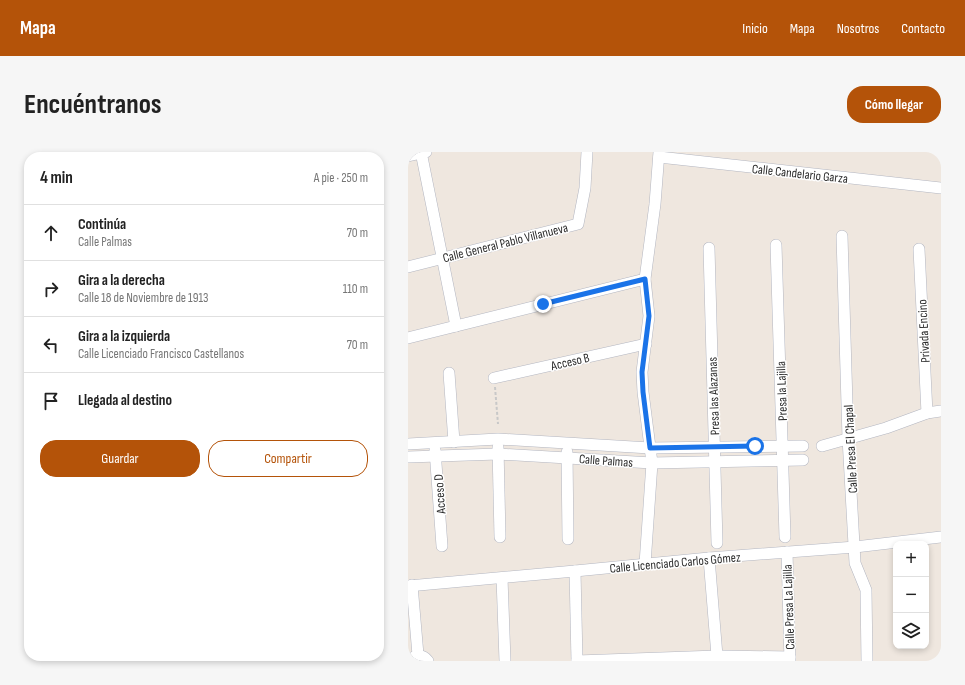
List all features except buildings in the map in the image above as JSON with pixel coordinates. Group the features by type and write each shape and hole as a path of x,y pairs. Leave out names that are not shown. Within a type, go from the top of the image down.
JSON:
{"street":[{"path":"408,156 423,152 456,326"},
{"name":"Calle General Pablo Villanueva","path":"408,266 578,224 585,188 587,152"},
{"path":"645,564 652,463 642,372 649,316 645,279 659,155"},
{"name":"Calle Candelario Garza","path":"659,155 941,188"},
{"name":"Calle Presa El Chapal","path":"842,236 848,438 855,563 866,590 867,661"},
{"name":"Presa la Lajilla","path":"776,245 786,537"},
{"name":"Presa las Alazanas","path":"709,248 717,543"},
{"name":"Privada Encino","path":"919,249 927,413"},
{"path":"408,338 645,279"},
{"name":"Acceso B","path":"494,378 646,344"},
{"path":"449,373 454,442"},
{"path":"822,446 886,428 927,413 941,411"},
{"path":"498,439 500,537"},
{"name":"Calle Palmas","path":"408,444 498,439 650,448 803,446"},
{"name":"Acceso D","path":"435,443 442,546"},
{"path":"567,443 568,539"},
{"name":"Calle Palmas","path":"408,457 498,454 652,463 803,460"},
{"name":"Calle Licenciado Carlos Gómez","path":"410,586 709,558 855,547 941,537"},
{"name":"Calle Presa La Lajilla","path":"787,552 790,659"},
{"path":"709,558 717,656"},
{"path":"575,571 577,661 717,656 790,659"},
{"path":"502,578 505,661"},
{"path":"410,586 414,658 425,657 428,661"}],"path":[{"path":"494,378 498,424"}],"route":[{"path":"543,304 645,279 649,316 642,372 650,448 755,446"}]}
